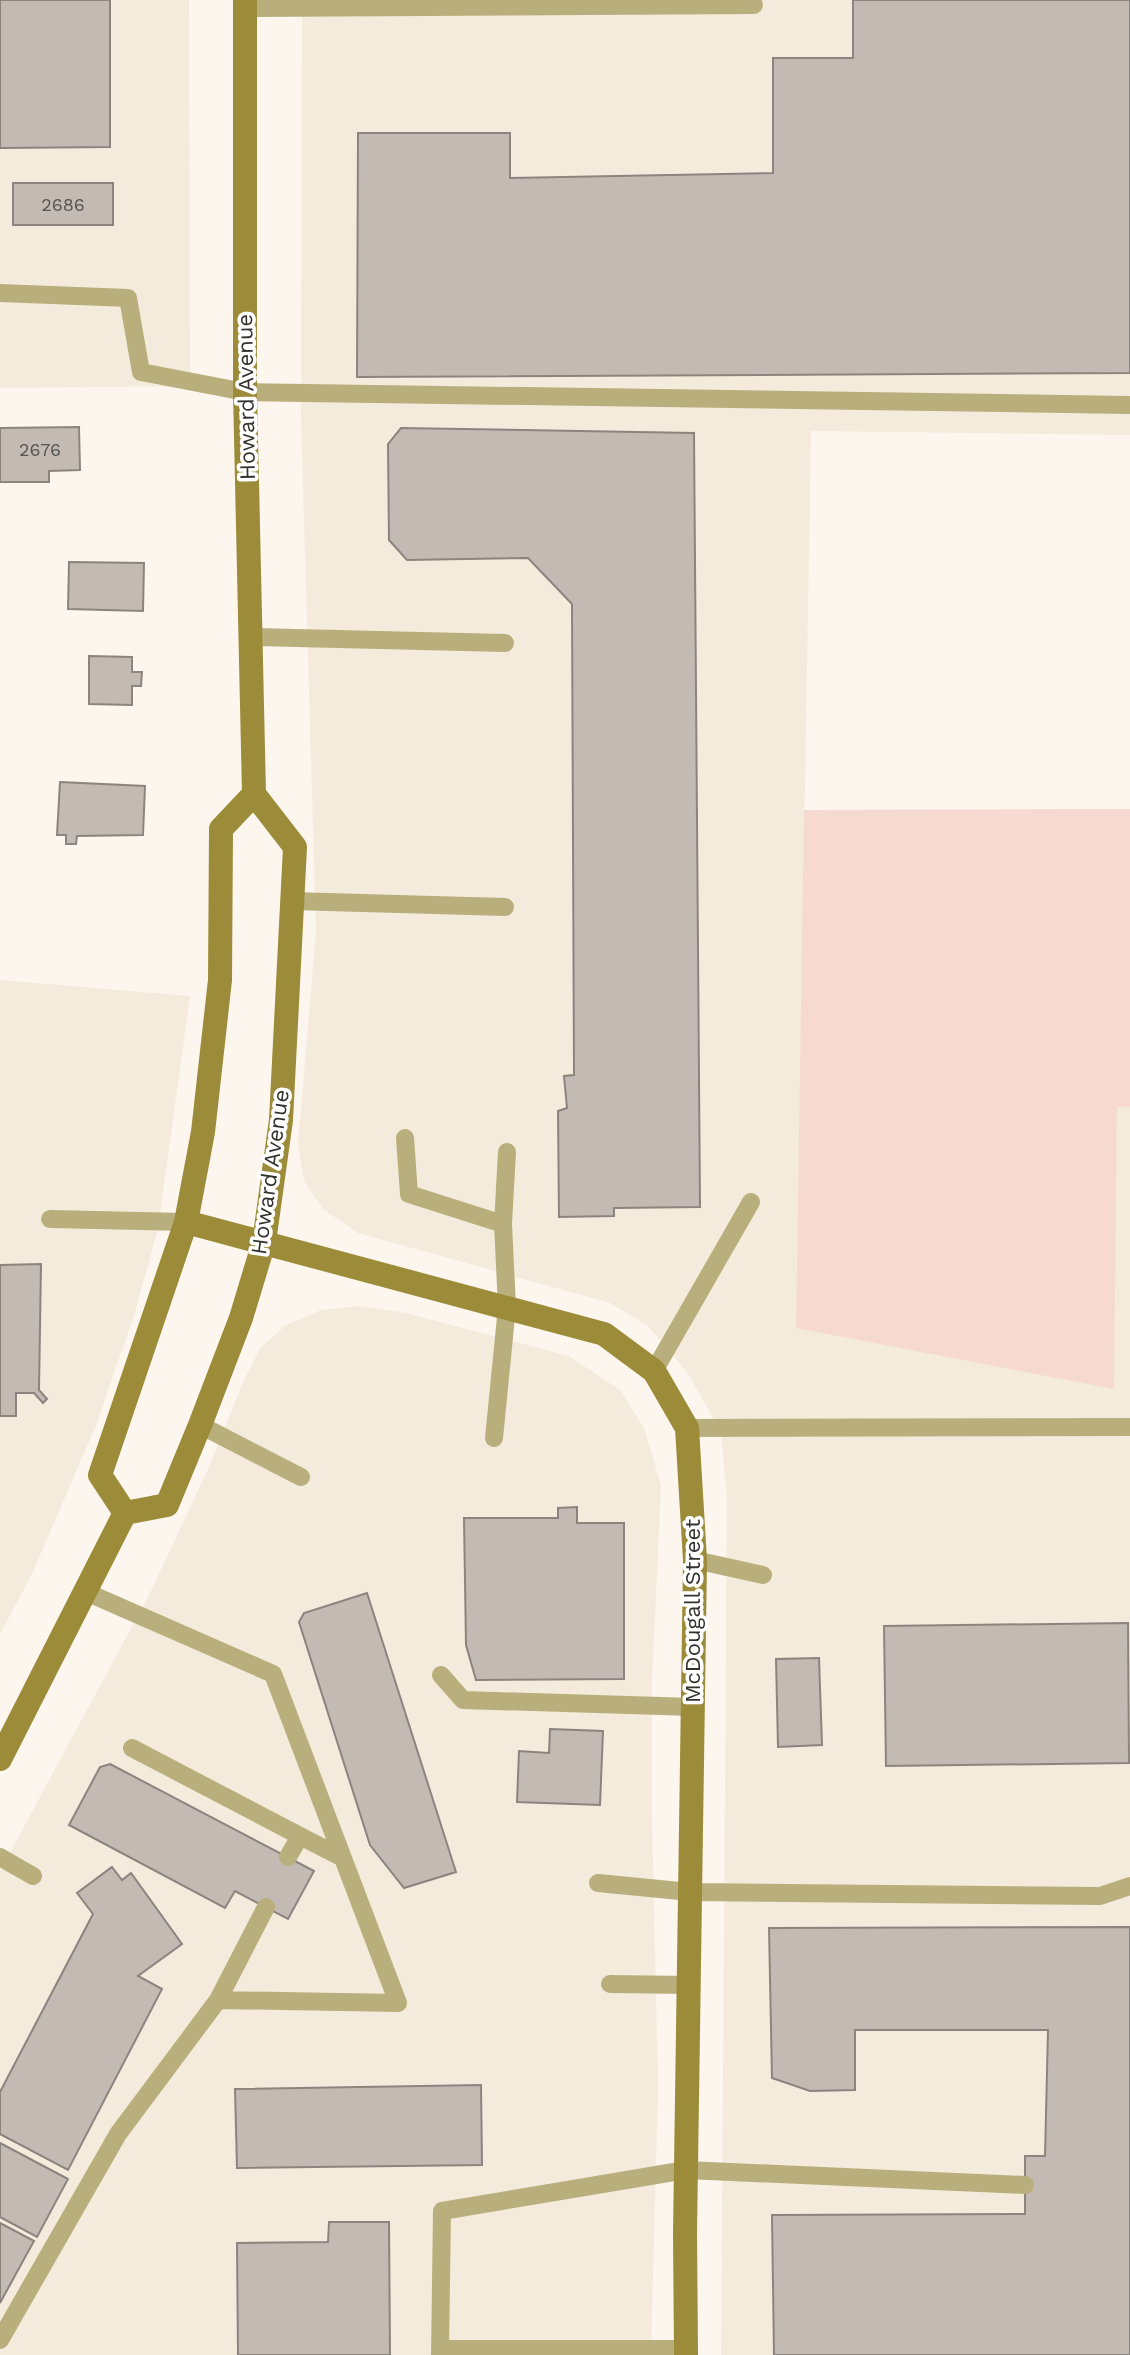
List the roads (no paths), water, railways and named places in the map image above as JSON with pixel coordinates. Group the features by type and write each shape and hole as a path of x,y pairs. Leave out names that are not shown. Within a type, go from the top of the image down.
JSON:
{"main road":[{"name":"Howard Avenue","path":"125,1513 167,1505 200,1425 241,1318 264,1242 281,1120 295,847 254,794 245,392 245,4"},
{"path":"0,1759 125,1513 100,1475 186,1222 206,1116 220,980 221,829 254,794"},
{"name":"McDougall Street","path":"186,1222 604,1334 654,1371 687,1428 695,1560 686,2352"}],"lane":[{"path":"245,4 754,5"},
{"path":"0,293 128,298 141,372 245,392 1130,405"},
{"path":"249,637 505,643"},
{"path":"292,901 505,907"},
{"path":"405,1138 409,1194 503,1224"},
{"path":"494,1438 507,1307 503,1224 507,1152"},
{"path":"654,1371 751,1202"},
{"path":"50,1219 186,1222"},
{"path":"200,1425 301,1477"},
{"path":"687,1428 1130,1427"},
{"path":"695,1560 763,1575"},
{"path":"86,1592 273,1674 398,2003 218,2000"},
{"path":"441,1675 463,1700 693,1707"},
{"path":"132,1748 343,1858"},
{"path":"288,1857 300,1836"},
{"path":"0,1857 33,1876"},
{"path":"598,1883 690,1892 1100,1896 1130,1886"},
{"path":"0,2340 118,2134 218,2000 266,1907"},
{"path":"610,1984 689,1985"},
{"path":"686,2352 440,2352 442,2211 686,2170 1025,2185"}]}
